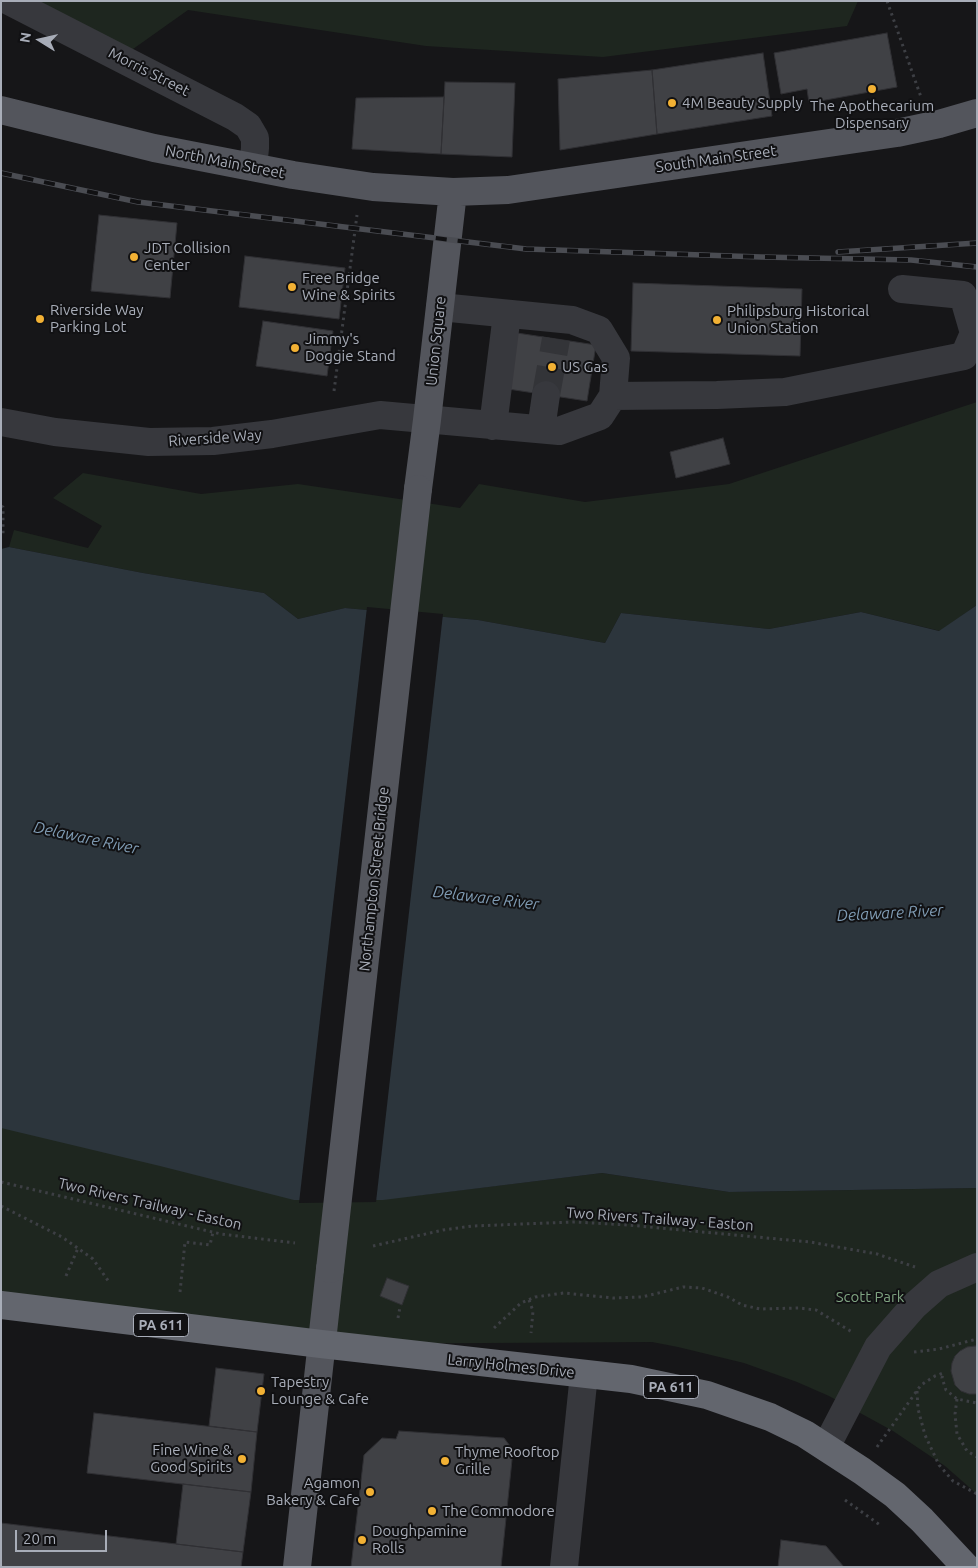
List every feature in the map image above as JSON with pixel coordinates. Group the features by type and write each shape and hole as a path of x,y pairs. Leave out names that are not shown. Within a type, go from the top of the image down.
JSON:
{"highway":[{"name":"Larry Holmes Drive","path":"1,1305 638,1380 707,1395 770,1417 805,1434 826,1447 895,1495 944,1542 966,1567"}],"main road":[{"name":"North Main Street","path":"1,110 154,148 253,168 373,187 453,192"},
{"name":"South Main Street","path":"453,192 508,190 897,133 932,126 977,113"},
{"name":"Union Square","path":"418,489 453,192"},
{"name":"Northampton Street Bridge","path":"297,1567 418,489"}],"street":[{"name":"Morris Street","path":"8,1 219,107 242,121 248,126 255,138 256,148 253,168"},
{"path":"440,307 507,314 558,329 572,320 599,330 616,358 613,396 717,395 785,392 964,356 974,333 963,295 902,289"},
{"path":"493,426 507,314"},
{"path":"541,429 546,395"},
{"name":"Riverside Way","path":"1,422 55,432 149,442 213,441 272,434 380,415 559,431 600,416 613,396"},
{"path":"826,1447 878,1347 914,1306 939,1284 977,1267"},
{"path":"564,1567 584,1374"}],"path":[{"path":"887,1 932,126"},
{"path":"334,391 357,210"},
{"path":"1,506 3,507 3,537"},
{"name":"Two Rivers Trailway - Easton","path":"1,1182 213,1232 295,1243"},
{"path":"1,1206 62,1237 94,1259 109,1282"},
{"name":"Two Rivers Trailway - Easton","path":"373,1246 443,1230 472,1226 567,1222 628,1225 810,1242 843,1247 905,1262 923,1270 939,1284"},
{"path":"180,1292 185,1242 210,1245 213,1232"},
{"path":"66,1276 78,1248"},
{"path":"494,1328 521,1303 534,1297 564,1293 613,1298 642,1296 683,1286 702,1288 728,1297 742,1305 760,1309 799,1308 816,1310 878,1347 910,1352 939,1349 975,1340"},
{"path":"529,1300 533,1312 531,1333"},
{"path":"398,1318 400,1307"},
{"path":"875,1450 921,1385 942,1372 946,1390 957,1399 977,1403"},
{"path":"917,1390 918,1409 925,1435 939,1464 953,1481 977,1494"},
{"path":"957,1399 955,1414 957,1434 967,1451 977,1457"}],"green space":[{"path":"26,1 858,1 847,26 603,57 426,46 188,10 126,54"},
{"path":"977,402 977,605 940,631 861,612 769,629 621,613 605,643 478,620 345,608 298,619 264,593 143,573 9,547 14,530 88,548 102,526 53,498 83,473 201,494 298,484 460,508 479,484 585,502 729,484"},
{"name":"Scott Park","path":"1,1099 413,1196 602,1173 729,1192 977,1188 977,1494 945,1466 893,1431 829,1396 744,1363 678,1347 652,1342 321,1344 1,1305"}],"water":[{"name":"Delaware River","path":"9,547 143,573 264,593 298,619 345,608 478,620 605,643 621,613 769,629 861,612 939,631 977,605 977,1188 729,1192 602,1173 383,1200 294,1200 1,1128 1,549"}],"pier":[{"path":"367,607 443,614 376,1202 299,1203"}],"building":[{"path":"887,33 897,87 809,103 807,89 781,94 774,53"},
{"path":"763,53 772,116 657,134 652,70"},
{"path":"652,70 657,134 560,150 558,79"},
{"path":"445,82 515,83 512,157 441,154"},
{"path":"444,97 441,154 352,149 356,98"},
{"name":"JDT Collision Center","path":"99,215 177,223 170,298 91,291"},
{"name":"Free Bridge Wine & Spirits","path":"245,256 345,268 339,319 239,307"},
{"name":"Philipsburg Historical Union Station","path":"633,283 802,289 800,356 631,351"},
{"name":"Jimmy's Doggie Stand","path":"263,321 333,331 327,376 256,366"},
{"name":"US Gas","path":"517,333 596,345 587,401 508,389"},
{"path":"723,438 730,464 676,478 670,452"},
{"path":"387,1278 409,1286 402,1305 380,1296"},
{"path":"977,1346 977,1394 969,1394 961,1391 955,1385 951,1371 952,1363 960,1351 967,1347"},
{"path":"216,1368 264,1374 257,1432 209,1426"},
{"path":"94,1413 257,1432 251,1492 87,1473"},
{"name":"The Commodore","path":"399,1431 504,1438 513,1450 501,1567 351,1567 364,1455 382,1438 396,1439"},
{"path":"183,1484 251,1492 243,1552 176,1544"},
{"path":"1,1523 243,1552 241,1567 1,1567"},
{"path":"781,1540 826,1546 844,1567 778,1567"}],"tunnel":[{"path":"546,395 556,339"}],"railway":[{"path":"1,173 138,202 526,249 911,260 977,267"},
{"path":"838,252 977,243"}],"place":[{"name":"The Apothecarium Dispensary","path":"872,89"},
{"name":"4M Beauty Supply","path":"672,103"},
{"name":"JDT Collision Center","path":"134,257"},
{"name":"Free Bridge Wine & Spirits","path":"292,287"},
{"name":"Riverside Way Parking Lot","path":"40,319"},
{"name":"Philipsburg Historical Union Station","path":"717,320"},
{"name":"Jimmy's Doggie Stand","path":"295,348"},
{"name":"US Gas","path":"552,367"},
{"name":"Tapestry Lounge & Cafe","path":"261,1391"},
{"name":"Fine Wine & Good Spirits","path":"242,1459"},
{"name":"Thyme Rooftop Grille","path":"445,1461"},
{"name":"Agamon Bakery & Cafe","path":"370,1492"},
{"name":"The Commodore","path":"432,1511"},
{"name":"Doughpamine Rolls","path":"362,1540"}]}
